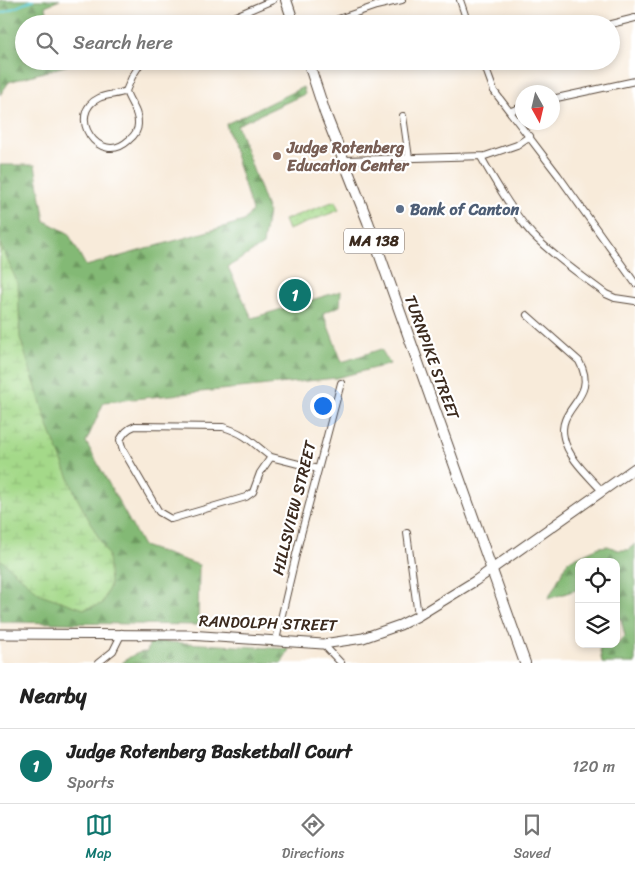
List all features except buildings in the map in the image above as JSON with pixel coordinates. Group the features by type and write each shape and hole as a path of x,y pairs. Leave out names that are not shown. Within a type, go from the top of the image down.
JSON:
{"main road":[{"path":"286,0 291,15"},
{"name":"TURNPIKE STREET","path":"311,70 525,663"},
{"name":"RANDOLPH STREET","path":"0,634 122,633 323,644 363,638 400,625 418,616 491,570 635,468"}],"street":[{"path":"238,15 273,0"},
{"path":"350,15 402,0"},
{"path":"460,0 465,15"},
{"path":"620,22 635,18"},
{"path":"126,91 99,98 92,102 86,114 85,121 88,133 91,138 102,146 109,148 125,144 131,139 137,129 137,115 126,91 136,70"},
{"path":"486,70 494,91 530,136 635,283"},
{"path":"560,97 635,81"},
{"path":"511,111 515,110"},
{"path":"403,116 408,158"},
{"path":"345,160 481,157 517,145 530,136"},
{"path":"481,157 532,234 553,253 606,294 615,298 635,300"},
{"path":"527,315 579,361 584,371 585,386 564,420 564,438 574,458 602,491"},
{"name":"HILLSVIEW STREET","path":"276,640 341,383"},
{"path":"271,457 260,473 252,492 246,497 171,519 160,512 123,450 120,440 129,428 136,426 223,427 236,430 247,436 271,457 318,469"},
{"path":"407,533 418,616"},
{"path":"98,663 113,651 122,633"},
{"path":"323,644 341,663"}],"green space":[{"path":"0,0 60,0 45,6 48,15 15,15 15,70 51,70 9,82 0,95"},
{"path":"303,87 305,94 237,125 268,211 263,245 228,267 252,318 341,291 340,306 323,313 342,362 381,349 390,364 336,378 104,402 86,442 143,546 199,565 198,625 0,622 0,165 35,165 45,221 68,233 86,266 244,221 252,211 226,124"},
{"path":"335,201 339,210 288,230 284,220"},
{"path":"0,244 18,284 20,338 48,426 76,496 108,555 110,585 102,604 84,609 40,594 0,559"},
{"path":"302,286 306,297 287,304 283,293"},
{"path":"635,544 635,663 602,663 600,648 620,648 620,642 625,636 620,619 620,558 575,558 575,590 548,599 568,561 599,547 608,546 618,550 628,550"},
{"path":"150,641 289,649 282,663 122,663 134,655 147,652"}],"waterway":[{"path":"0,14 33,0"}],"place":[{"name":"Judge Rotenberg Education Center","path":"277,156"},
{"name":"Bank of Canton","path":"400,209"},
{"name":"Judge Rotenberg Basketball Court","path":"295,295"}]}
